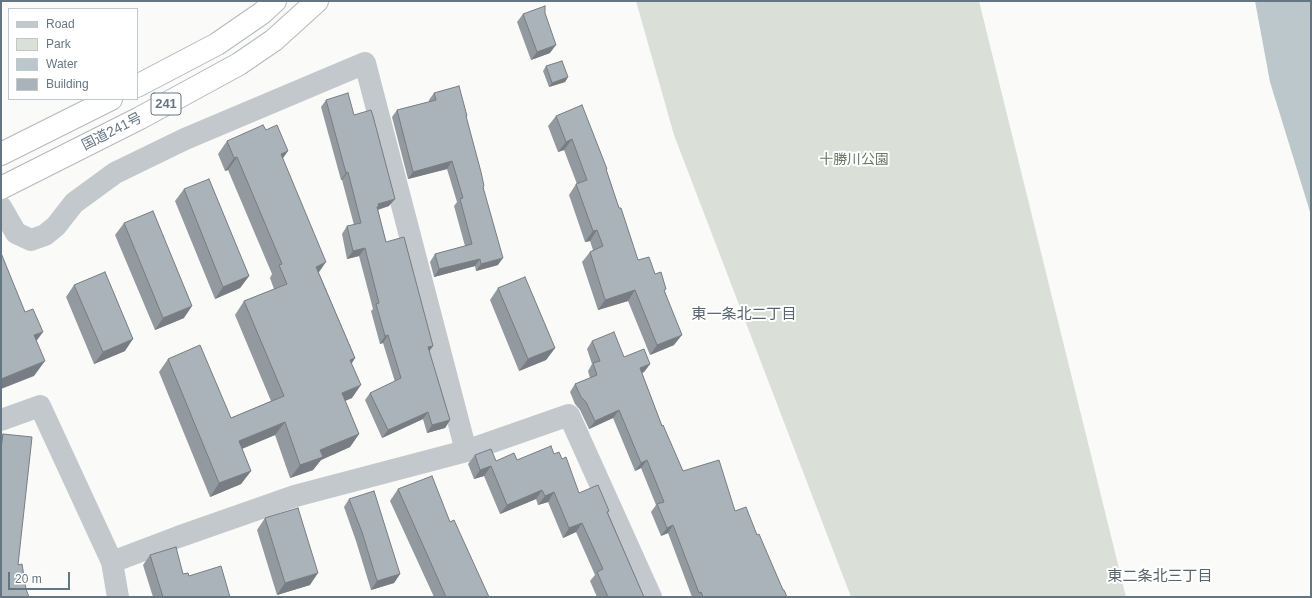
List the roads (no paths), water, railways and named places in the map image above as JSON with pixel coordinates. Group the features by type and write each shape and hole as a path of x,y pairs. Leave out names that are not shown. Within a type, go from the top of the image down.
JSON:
{"highway":[{"name":"241","path":"138,85 217,44 262,13 275,1"},
{"name":"国道241号","path":"1,188 140,118 239,64 274,40 317,1"},
{"path":"1,154 109,100"}],"street":[{"path":"1,207 16,232 31,240 45,235 56,226 74,203 115,173 185,139 365,63 466,451"},
{"path":"1,420 40,406 112,562 118,597"},
{"path":"112,562 295,496 466,451 569,415 651,597"}],"water":[{"path":"1255,1 1311,1 1311,215 1270,82"}],"district":[{"name":"東一条北二丁目","path":"744,315"},
{"name":"東二条北三丁目","path":"1160,577"}],"park label":[{"name":"十勝川公園","path":"854,160"}]}
